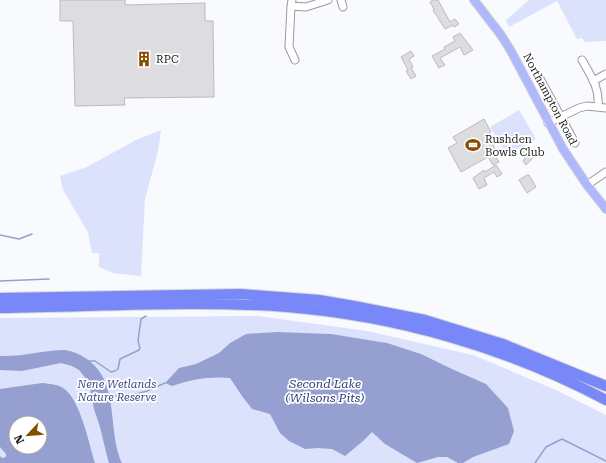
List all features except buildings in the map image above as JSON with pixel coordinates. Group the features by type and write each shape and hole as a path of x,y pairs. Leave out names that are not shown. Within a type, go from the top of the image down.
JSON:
{"highway":[{"path":"0,298 241,294 326,301 425,320 496,341 606,386"},
{"path":"0,308 222,304 288,307 350,314 425,330 498,352 559,377 606,400"}],"main road":[{"name":"Northampton Road","path":"474,0 511,50 562,149 606,209"}],"street":[{"path":"295,60 289,47 291,3 306,7 328,0"},
{"path":"341,0 343,8"},
{"path":"582,60 599,96 598,107"},
{"path":"593,81 606,74"},
{"path":"538,75 575,143"},
{"path":"548,123 579,108 587,106 606,108"},
{"path":"587,185 606,172"}],"green space":[{"path":"529,0 606,0 606,41 585,42 582,38 577,39 557,1 509,27 506,20"},
{"path":"519,110 536,139 507,155 490,127"},
{"path":"161,130 158,151 145,199 141,276 113,273 99,267 99,253 92,253 88,232 63,190 60,176 87,167 136,140"},
{"name":"Nene Wetlands Nature Reserve","path":"258,316 367,331 473,355 556,390 606,415 606,463 0,463 0,318"}],"water":[{"name":"Second Lake (Wilsons Pits)","path":"277,332 331,334 387,343 421,354 486,384 508,408 514,431 509,444 473,457 463,463 458,463 447,457 438,457 417,463 385,444 372,432 345,456 332,449 305,449 289,441 280,433 270,414 252,409 230,378 216,377 201,379 172,386 165,383 179,368 196,364 219,353 230,343 246,334"},
{"path":"65,350 82,356 95,365 103,377 108,390 117,449 122,463 109,463 94,409 90,388 87,380 79,370 61,363 22,371 0,370 0,356"},
{"path":"42,383 56,385 69,393 79,411 95,463 0,463 0,456 2,458 6,457 6,454 0,447 0,389"}],"waterway":[{"path":"0,235 19,239 32,234"},
{"path":"0,281 49,279"},
{"path":"89,361 95,361 111,372 118,369 120,359 139,350 140,348 138,341 141,319 146,316"},
{"path":"108,395 126,397 147,391 165,383"},
{"path":"535,463 546,447 562,439 606,461"}],"place":[{"name":"RPC","path":"144,59"},
{"name":"Rushden Bowls Club","path":"473,145"}]}
